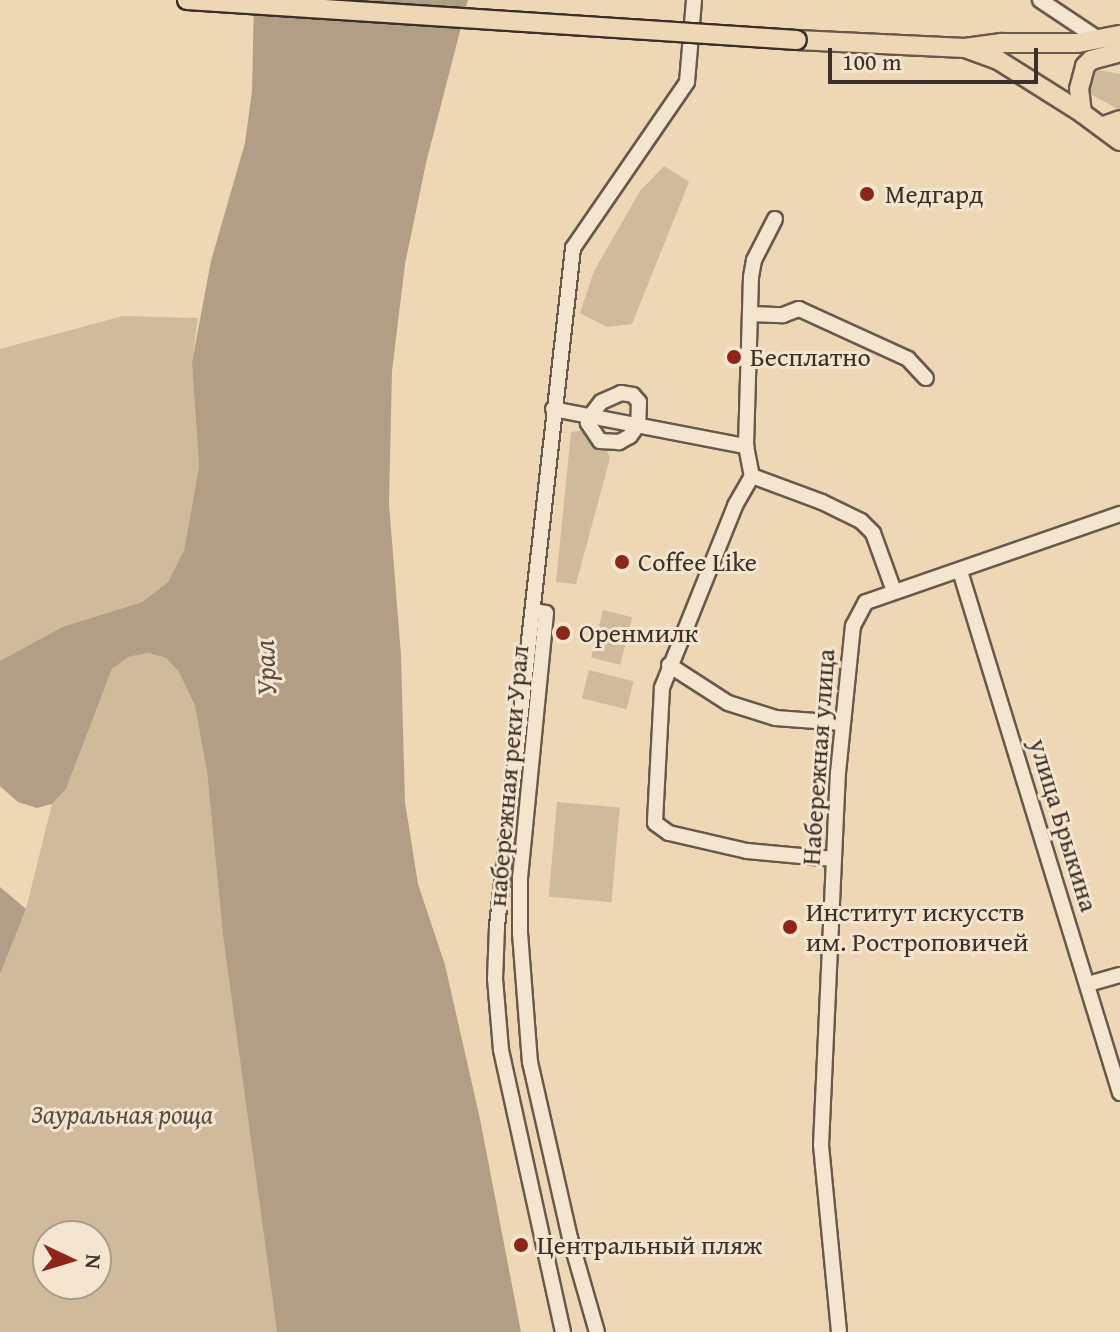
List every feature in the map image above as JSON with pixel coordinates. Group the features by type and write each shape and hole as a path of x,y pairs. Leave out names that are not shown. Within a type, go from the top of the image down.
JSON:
{"main road":[{"path":"187,0 797,40 1114,51"},
{"path":"1082,113 1079,89 1085,66 1091,60 1114,51 1120,35"},
{"path":"965,48 998,60 1120,141"},
{"path":"1101,127 1120,120"}],"street":[{"name":"набережная реки Урал","path":"563,1332 501,1050 495,979 497,926 573,248 687,82 694,0"},
{"path":"1040,0 1114,51"},
{"path":"775,219 754,260 746,446 752,476 735,506 669,665 658,711 655,823 669,833 747,851 834,859"},
{"path":"750,314 783,315 799,309 908,359 926,378"},
{"path":"621,393 633,395 639,402 638,425 630,436 619,442 600,441 588,423 591,415 612,394 621,393"},
{"path":"553,409 746,446"},
{"path":"752,476 809,496 861,521 873,533 894,591 1120,514"},
{"name":"улица Брыкина","path":"960,571 1120,1093"},
{"name":"Набережная улица","path":"839,1332 821,1145 842,723 853,626 858,612 866,602 894,591"},
{"name":"набережная реки Урал","path":"533,611 546,613 520,879 520,933 530,1062 570,1238 597,1332"},
{"path":"669,665 728,703 776,718 842,723"},
{"path":"1088,984 1120,975"},
{"path":"506,1065 530,1062"},
{"path":"524,1156 549,1151"},
{"path":"543,1244 570,1238"}],"green space":[{"path":"1099,70 1120,74 1120,110 1088,93 1088,78"},
{"path":"664,166 689,182 632,324 607,327 580,313 594,271 640,191"},
{"path":"123,316 198,318 192,362 199,467 184,550 168,582 142,602 62,627 0,661 0,349"},
{"path":"587,430 606,449 610,458 576,584 556,582 571,432"},
{"path":"603,610 632,617 620,665 591,658"},
{"name":"Зауральная роща","path":"148,653 166,658 179,672 195,706 207,772 223,936 277,1332 0,1332 0,974 26,909 52,804 66,789 112,669 128,657"},
{"path":"589,670 634,681 627,709 582,698"},
{"path":"557,802 620,807 611,902 549,897"}],"water":[{"name":"Урал","path":"254,0 468,0 426,163 405,264 392,371 389,504 401,655 405,802 418,884 445,965 480,1119 521,1332 277,1332 223,936 207,772 195,706 179,672 166,658 148,653 128,657 112,669 66,789 52,804 37,808 18,802 0,786 0,661 62,627 142,602 168,582 184,550 199,467 192,362 211,261 245,143 252,91"},
{"path":"0,887 26,909 0,974"}],"place":[{"name":"Медгард","path":"867,194"},
{"name":"Бесплатно","path":"734,357"},
{"name":"Coffee Like","path":"622,562"},
{"name":"Оренмилк","path":"563,633"},
{"name":"Институт искусств им. Ростроповичей","path":"790,927"},
{"name":"Центральный пляж","path":"521,1245"}]}
